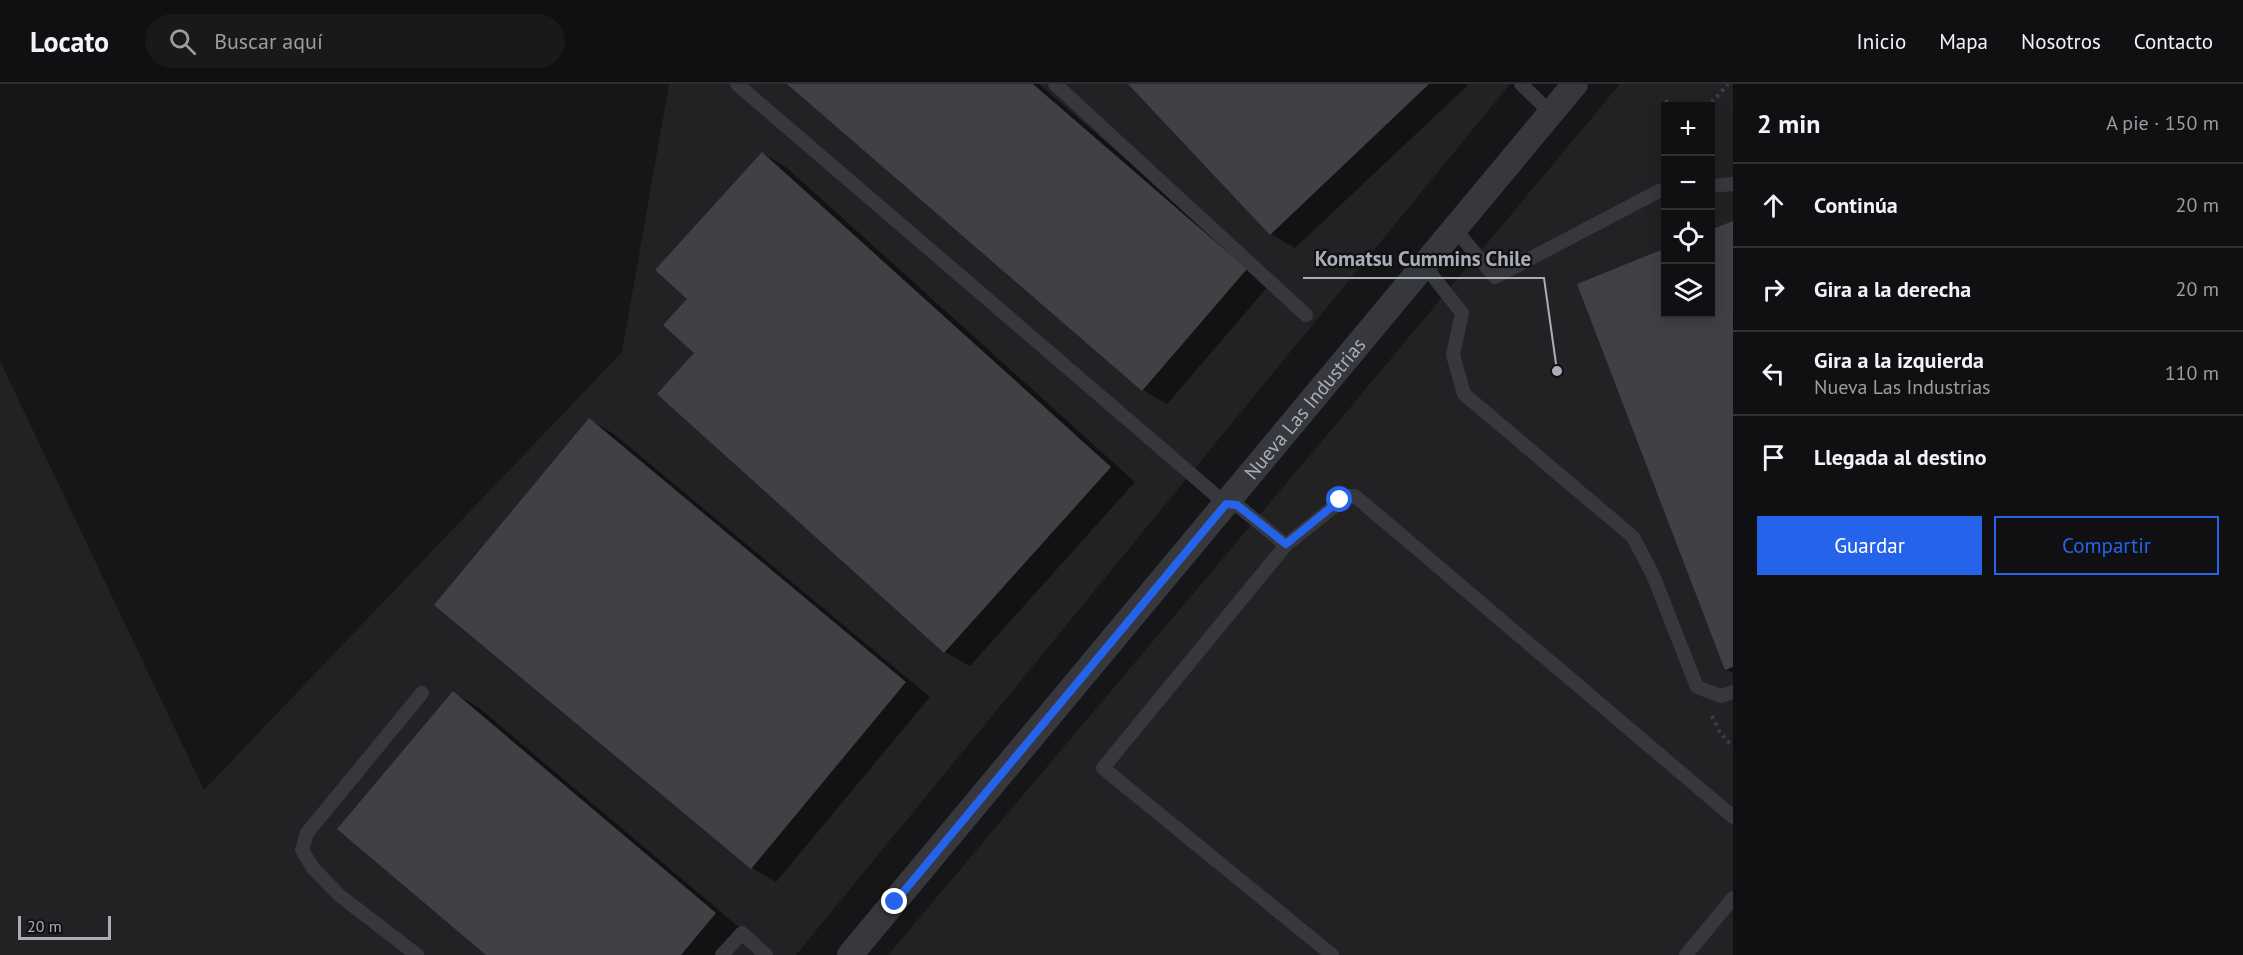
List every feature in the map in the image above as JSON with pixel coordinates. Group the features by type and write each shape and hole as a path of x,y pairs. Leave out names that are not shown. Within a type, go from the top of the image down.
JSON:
{"street":[{"name":"Nueva Las Industrias","path":"850,955 1575,84"}],"lane":[{"path":"737,84 1226,504 1237,505 1286,544"},
{"path":"1055,84 1306,315"},
{"path":"1521,84 1551,112"},
{"path":"1715,186 1733,184"},
{"path":"1454,228 1495,277 1661,191"},
{"path":"1424,266 1462,314 1453,355 1464,394 1633,537 1653,575 1697,687 1721,696 1733,692"},
{"path":"1332,955 1103,768 1286,544 1347,496 1355,496 1733,818"},
{"path":"417,955 339,895 313,868 302,850 307,833 422,693"},
{"path":"1686,955 1733,898"},
{"path":"722,955 742,933 766,955"}],"path":[{"path":"1712,102 1728,84"}],"shaded area":[{"path":"669,84 1510,84 796,955 0,955 0,361 204,790 622,352"},
{"path":"1620,84 1733,84 1733,955 888,955"}],"building":[{"path":"787,84 1033,84 1247,269 1142,391"},
{"path":"1128,84 1429,84 1270,235"},
{"path":"762,152 1111,467 944,653 657,394 694,353 663,325 687,299 655,270"},
{"path":"1733,221 1733,667 1725,670 1577,284 1661,250 1661,318 1715,318 1715,228"},
{"path":"589,418 906,682 751,869 434,605"},
{"path":"453,691 716,913 681,955 486,955 337,829"}],"place":[{"name":"Komatsu Cummins Chile","path":"1557,371"}],"route":[{"path":"895,902 1226,504 1237,505 1286,544 1340,500"}]}
